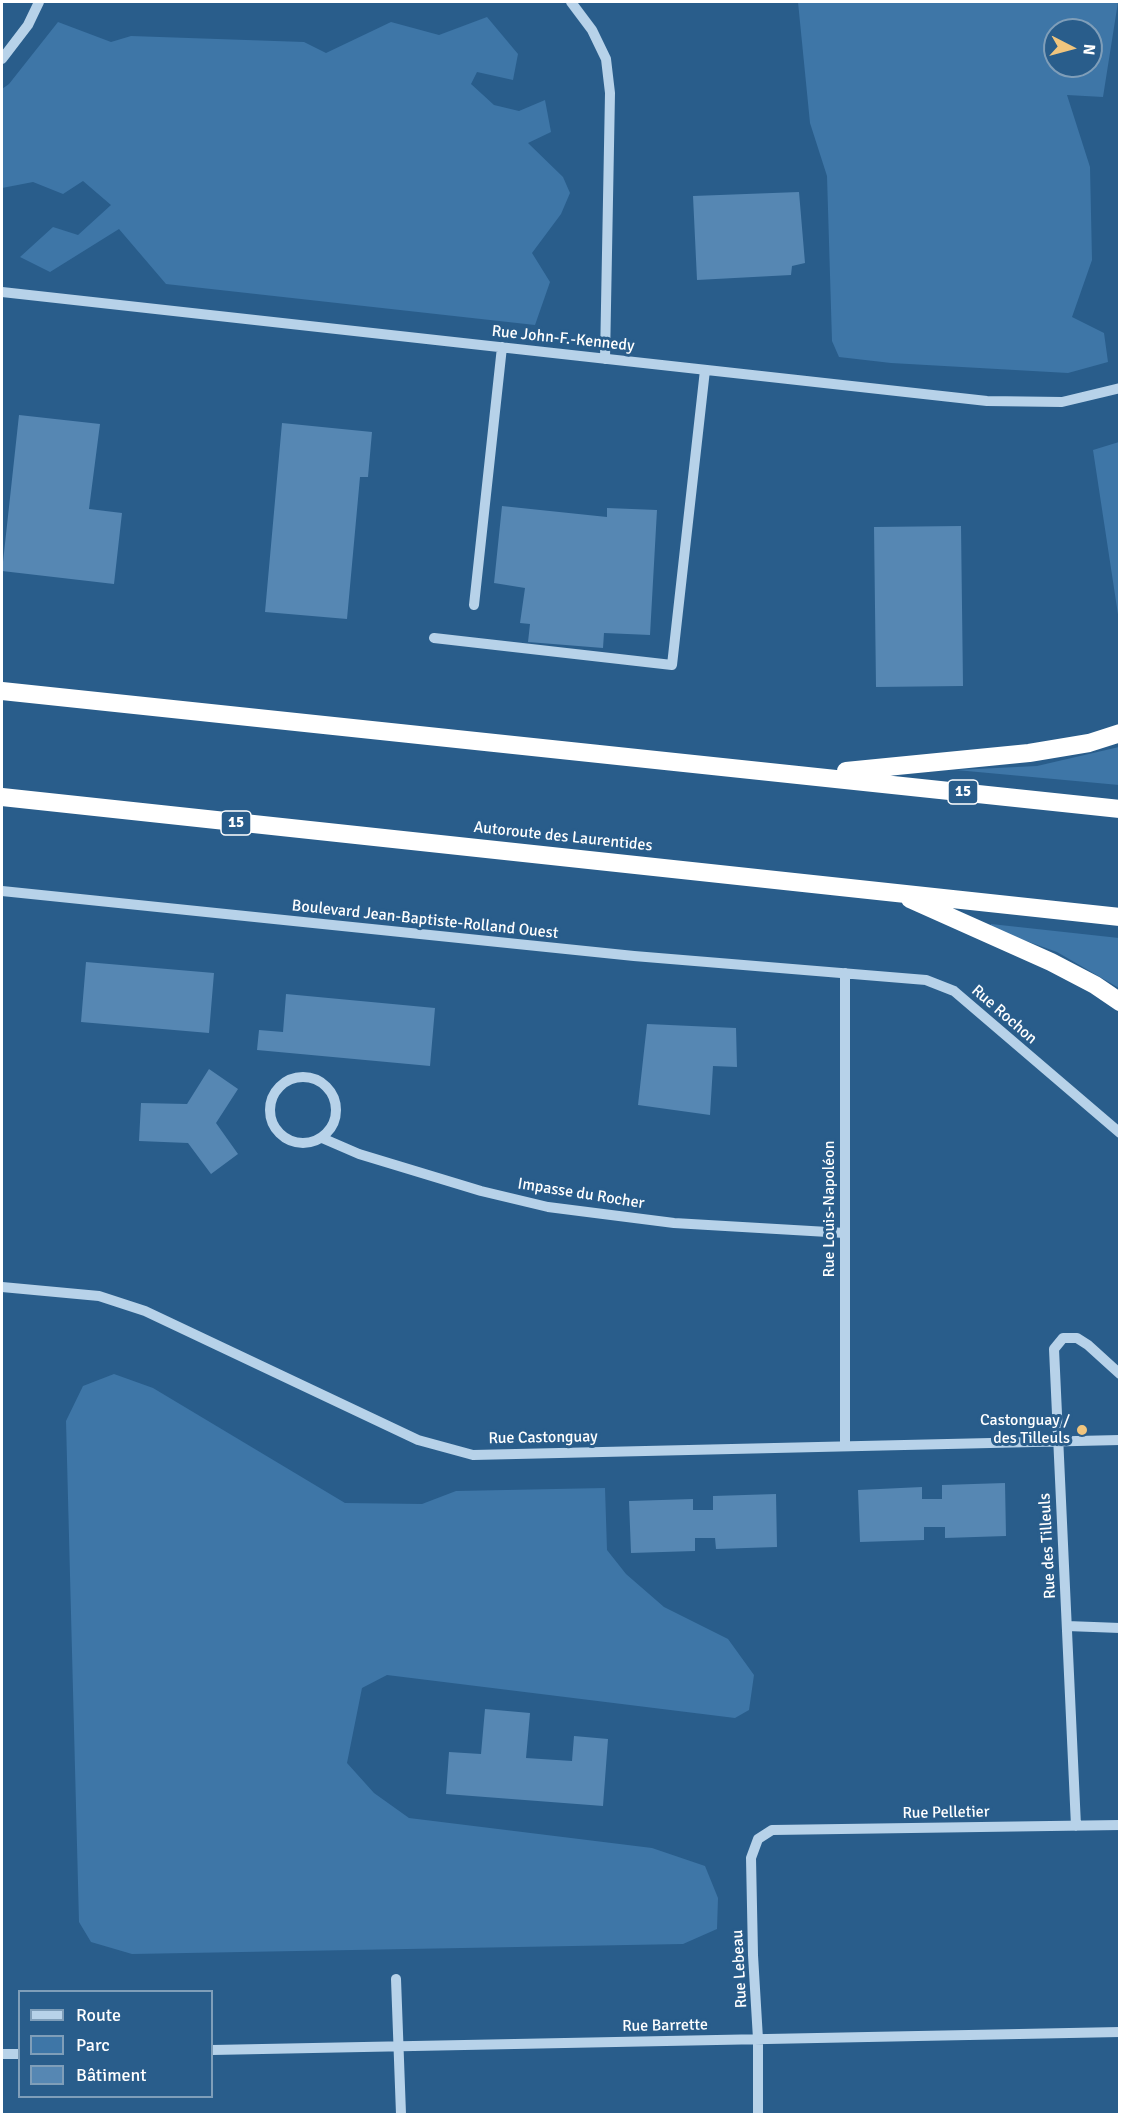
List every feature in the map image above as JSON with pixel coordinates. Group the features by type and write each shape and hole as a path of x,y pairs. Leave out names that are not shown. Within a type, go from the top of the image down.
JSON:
{"highway":[{"name":"15","path":"2,691 1119,808"},
{"path":"806,775 1018,755 1089,742 1119,733"},
{"name":"Autoroute des Laurentides","path":"2,797 1119,917"},
{"path":"895,892 1051,962 1095,985 1119,1002"}],"street":[{"path":"2,59 28,25 39,2"},
{"path":"571,2 592,30 606,58 610,93 605,359"},
{"name":"Rue John-F.-Kennedy","path":"2,292 987,401 1062,402 1119,388"},
{"path":"474,605 502,347"},
{"path":"434,638 672,665 705,370"},
{"name":"Boulevard Jean-Baptiste-Rolland Ouest","path":"2,891 634,956 845,973"},
{"name":"Rue Rochon","path":"845,973 926,980 954,992 1119,1133"},
{"name":"Rue Louis-Napoléon","path":"845,973 845,1445"},
{"name":"Impasse du Rocher","path":"322,1138 330,1130 336,1109 328,1088 309,1077 288,1080 273,1096 270,1118 274,1128 291,1141 312,1142 322,1138 381,1161 548,1208 674,1223 845,1233"},
{"name":"Rue Castonguay","path":"2,1287 99,1296 145,1311 418,1440 473,1455 1119,1440"},
{"name":"Rue des Tilleuls","path":"1076,1826 1054,1349 1063,1338 1077,1338 1088,1345 1119,1374"},
{"path":"1067,1626 1119,1628"},
{"name":"Rue Pelletier","path":"772,1830 1119,1825"},
{"name":"Rue Lebeau","path":"758,2115 752,1858 758,1839 772,1830"},
{"path":"396,1979 401,2115"},
{"name":"Rue Barrette","path":"213,2050 1119,2032"},
{"path":"2,2054 18,2054"}],"green space":[{"path":"798,2 1118,2 1103,97 1067,95 1090,167 1092,260 1072,317 1104,333 1108,362 1068,373 891,363 839,357 832,341 827,176 810,123"},
{"path":"487,17 518,54 513,80 477,72 471,84 494,105 519,111 545,100 551,132 528,143 563,177 570,193 561,214 532,253 550,282 535,325 166,284 119,229 50,272 20,257 53,227 78,235 111,205 83,181 63,194 33,182 2,188 2,89 9,84 58,22 111,42 131,36 304,42 326,53 391,22 439,35"},
{"path":"1120,442 1119,621 1093,450"},
{"path":"1119,747 1119,785 956,770 1037,766"},
{"path":"991,924 1119,938 1119,988 1057,952 990,928"},
{"path":"114,1374 153,1388 345,1503 422,1504 456,1491 605,1488 607,1550 626,1574 664,1607 728,1639 754,1675 749,1710 735,1718 387,1675 362,1688 347,1763 374,1793 409,1818 652,1848 705,1866 718,1898 717,1929 683,1944 132,1954 91,1942 79,1922 66,1421 83,1386"}],"building":[{"path":"799,192 805,263 792,266 791,275 697,280 693,196"},
{"path":"19,415 100,424 89,509 122,513 114,584 2,571"},
{"path":"282,423 372,432 368,477 360,477 347,619 265,612"},
{"path":"502,506 607,517 607,508 657,510 650,635 604,633 603,648 528,642 530,624 520,623 525,588 494,583"},
{"path":"961,526 963,686 876,687 874,527"},
{"path":"86,962 214,973 209,1033 81,1022"},
{"path":"286,994 435,1008 430,1066 257,1050 259,1030 283,1032"},
{"path":"647,1024 736,1028 737,1067 713,1066 710,1115 638,1105"},
{"path":"209,1069 238,1089 216,1123 238,1154 211,1174 188,1143 139,1141 141,1103 187,1104"},
{"path":"1005,1483 1006,1536 945,1538 945,1527 924,1527 924,1540 860,1542 858,1490 922,1487 922,1499 942,1499 942,1485"},
{"path":"776,1494 777,1547 716,1549 715,1538 695,1538 695,1551 631,1553 629,1501 693,1499 693,1510 713,1510 713,1496"},
{"path":"485,1709 530,1713 526,1758 572,1761 574,1736 608,1739 603,1806 446,1794 449,1752 481,1754"}],"place":[{"name":"Castonguay / des Tilleuls","path":"1082,1430"}]}
